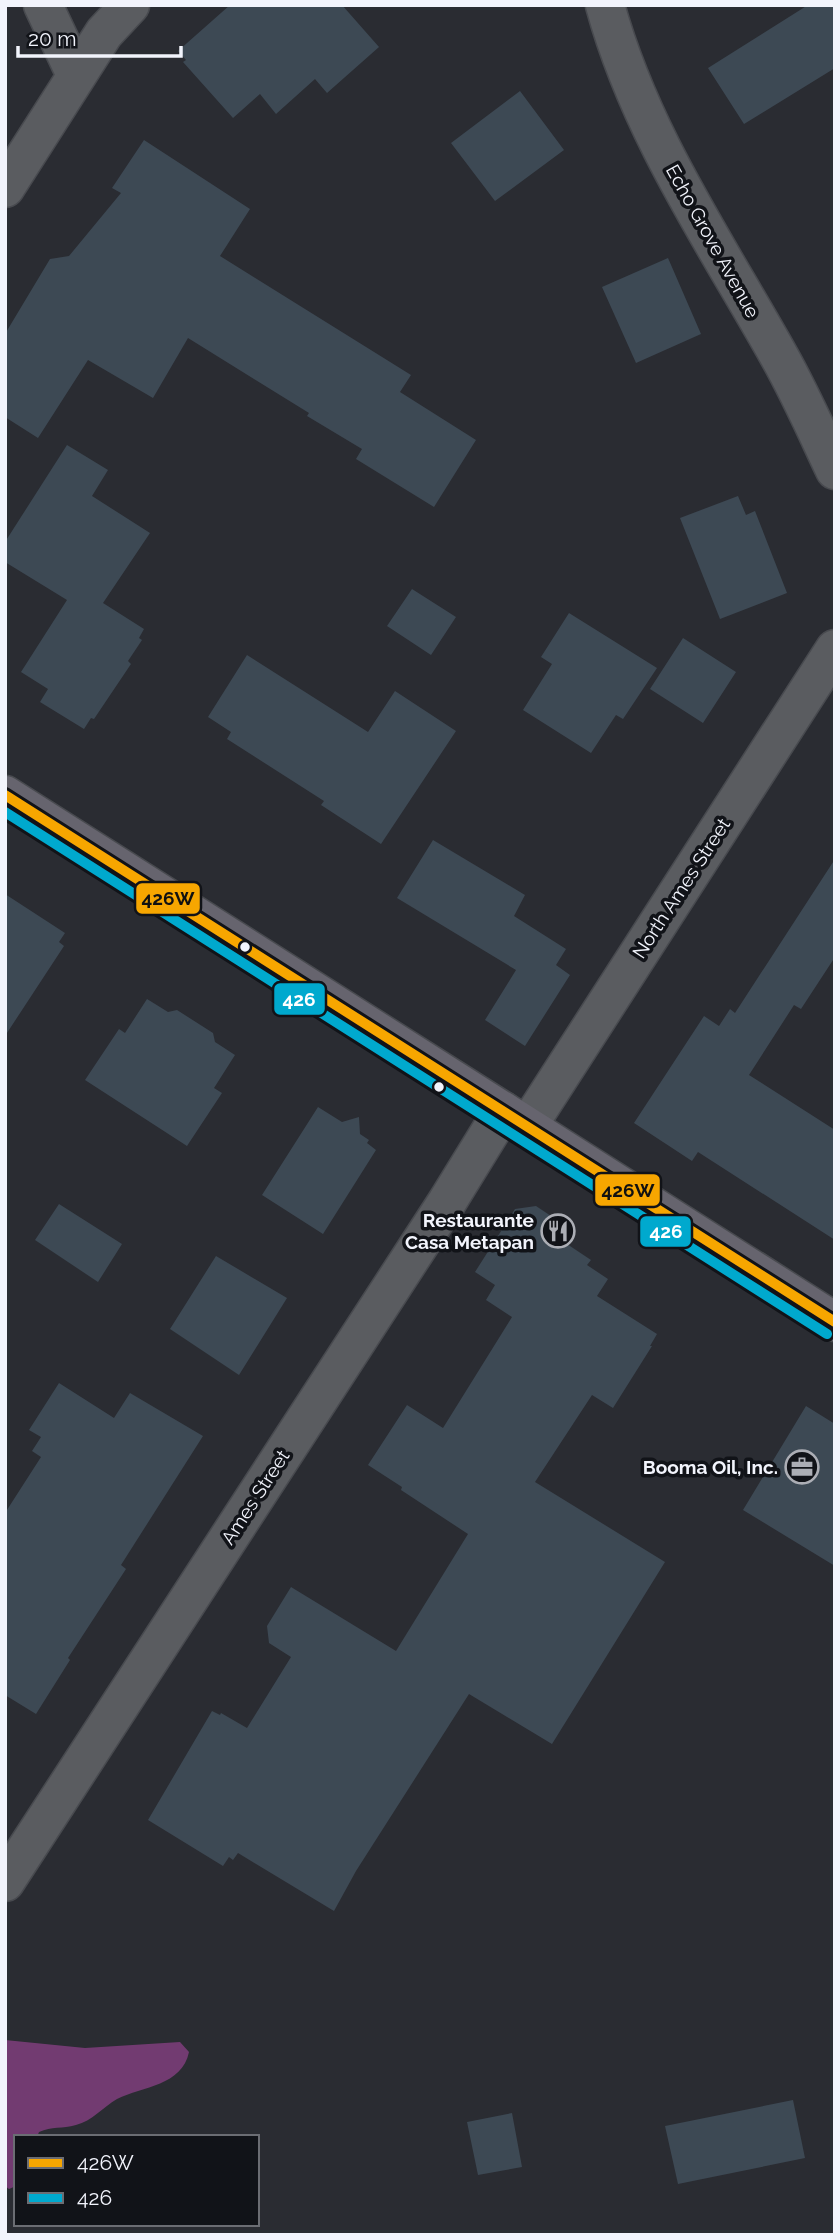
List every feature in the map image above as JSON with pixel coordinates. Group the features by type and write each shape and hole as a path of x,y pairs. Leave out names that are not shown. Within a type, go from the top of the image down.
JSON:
{"main road":[{"path":"5,795 835,1322"}],"street":[{"path":"43,5 76,75"},
{"path":"5,188 104,33 130,5"},
{"name":"Echo Grove Avenue","path":"605,5 621,60 651,128 692,208 790,375 835,470"},
{"name":"North Ames Street","path":"515,1119 835,649"},
{"name":"Ames Street","path":"5,1882 440,1213 515,1119"}],"shaded area":[{"path":"5,2040 85,2048 180,2042 189,2052 185,2063 170,2078 117,2099 82,2123 44,2130 38,2135 14,2135 14,2187 9,2189 5,2186"}],"building":[{"path":"230,5 342,5 379,47 327,93 315,79 276,114 260,94 233,118 183,62 186,60 178,51"},
{"path":"808,5 835,5 835,68 744,124 708,68"},
{"path":"520,91 564,150 495,201 451,143"},
{"path":"144,140 250,209 220,256 411,375 400,392 476,440 434,507 356,459 362,449 188,338 153,398 88,360 38,438 5,417 5,334 50,259 69,256 121,193 112,188"},
{"path":"668,258 701,334 636,363 602,287"},
{"path":"67,445 108,470 92,496 150,533 103,603 144,629 139,638 142,640 128,661 131,664 94,719 91,718 84,729 40,702 48,689 21,672 67,600 5,562 5,542"},
{"path":"738,496 746,515 755,511 787,593 720,619 680,518"},
{"path":"412,589 456,617 431,655 387,626"},
{"path":"569,613 657,668 623,719 616,715 591,753 523,710 552,664 541,657"},
{"path":"683,638 736,672 703,723 650,689"},
{"path":"247,655 368,732 395,691 456,731 381,844 321,805 324,801 227,739 231,732 208,717"},
{"path":"433,840 525,895 514,916 566,949 556,965 570,975 525,1046 485,1020 516,970 397,898"},
{"path":"835,859 835,957 801,1009 794,1005 749,1075 835,1130 835,1240 698,1152 692,1161 634,1123 704,1016 719,1026 730,1009 735,1013"},
{"path":"5,894 65,933 59,942 64,946 5,1036"},
{"path":"147,999 168,1012 177,1010 213,1033 215,1042 235,1055 214,1088 222,1093 187,1146 85,1080 119,1029 125,1033"},
{"path":"318,1107 342,1122 359,1117 360,1134 369,1140 367,1143 376,1150 323,1234 262,1195"},
{"path":"59,1204 122,1244 98,1282 35,1240"},
{"path":"536,1206 572,1230 564,1242 591,1260 587,1265 608,1279 597,1296 657,1334 613,1408 592,1395 535,1482 665,1562 552,1744 469,1694 356,1871 334,1911 238,1853 233,1860 229,1857 223,1866 148,1820 212,1711 220,1715 221,1713 247,1728 291,1657 269,1643 267,1626 291,1587 396,1651 468,1534 368,1465 407,1405 443,1428 512,1317 486,1300 495,1285 475,1272 515,1209"},
{"path":"216,1256 287,1298 239,1375 170,1329"},
{"path":"59,1383 114,1418 130,1393 203,1436 121,1565 126,1569 68,1658 70,1660 36,1714 5,1695 5,1513 41,1457 32,1451 41,1437 29,1430"},
{"name":"Booma Oil, Inc.","path":"806,1406 835,1424 835,1566 743,1510"},
{"path":"793,2100 805,2158 678,2184 665,2126"},
{"path":"512,2113 522,2167 478,2175 467,2122"}],"transit line":[{"name":"426W","path":"5,795 835,1322"},
{"name":"426","path":"5,812 827,1334"}],"place":[{"name":"Restaurante Casa Metapan","path":"558,1231"},
{"name":"Booma Oil, Inc.","path":"802,1467"}]}
